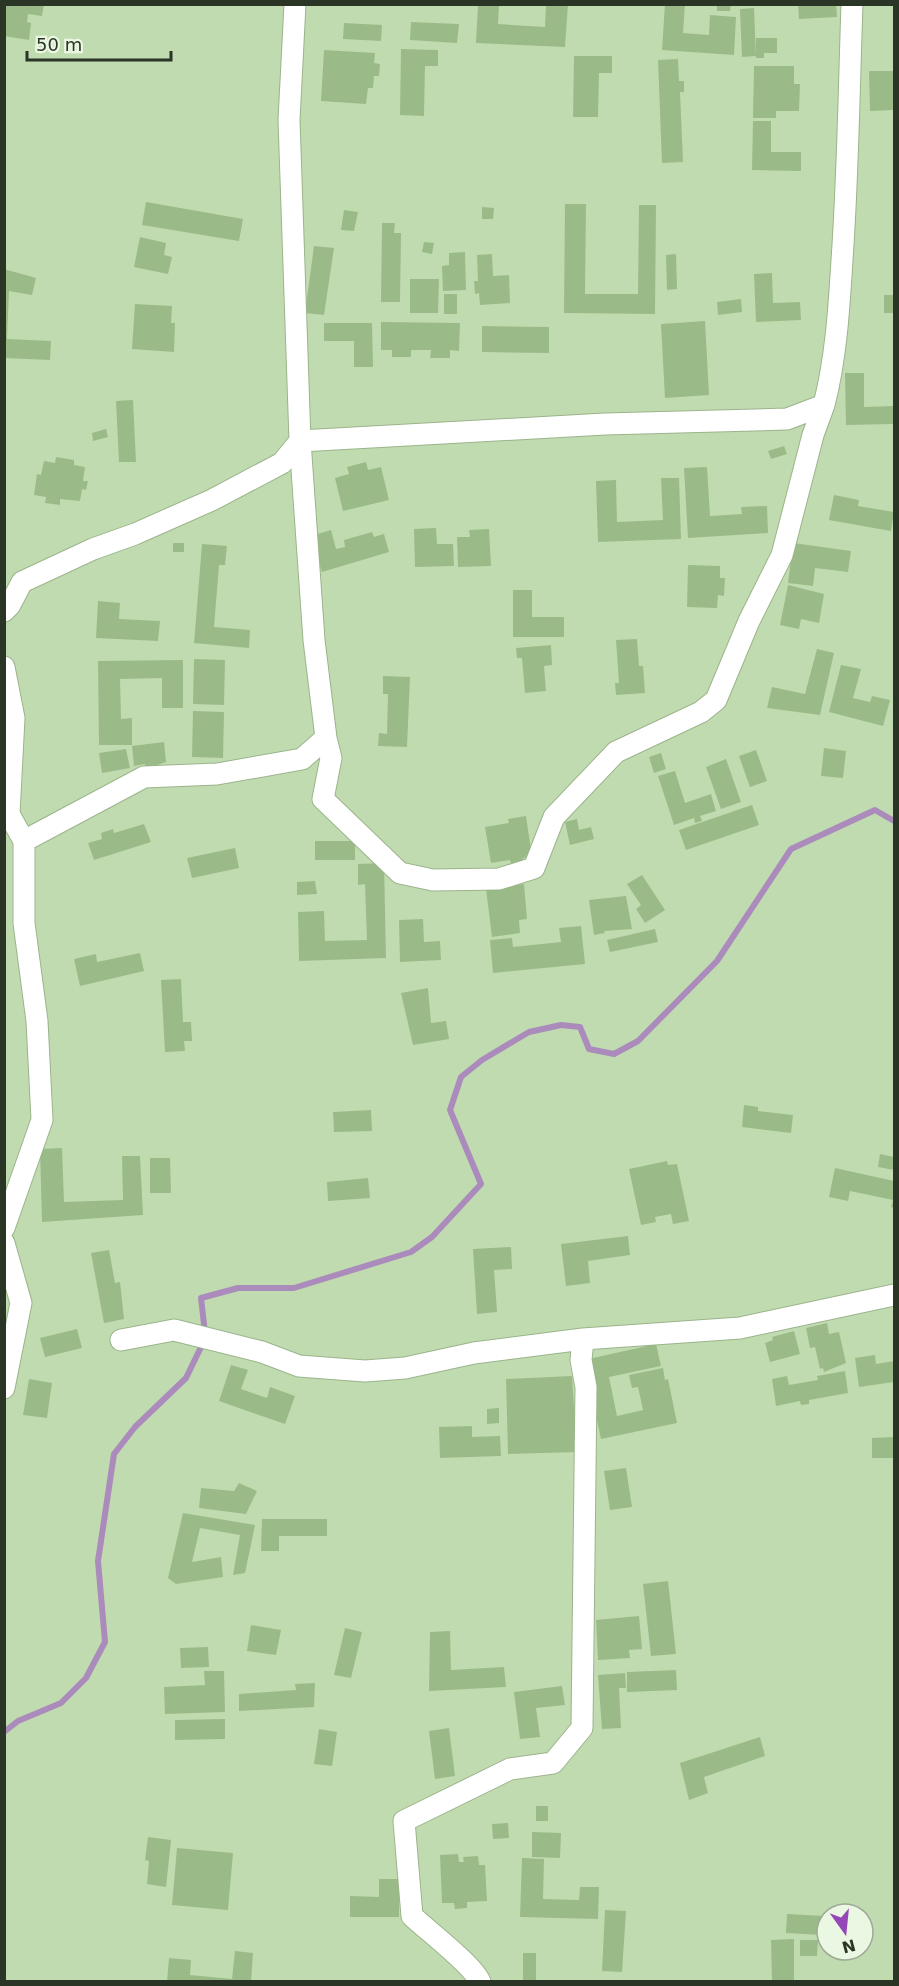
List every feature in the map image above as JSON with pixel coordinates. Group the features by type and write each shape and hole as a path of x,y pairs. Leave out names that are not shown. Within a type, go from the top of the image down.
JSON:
{"street":[{"path":"295,4 289,120 300,441 314,640 326,738 331,758 323,800 400,873 433,880 499,879 534,868 554,817 616,752 701,712 716,700 749,621 782,555 813,435 834,368 847,192 852,4"},
{"path":"4,611 10,582 135,534 212,500 282,463 300,441 605,423 787,419 824,405"},
{"path":"4,667 14,718 7,814 24,841 24,923 37,1021 42,1120 4,1228"},
{"path":"24,841 144,777 217,774 302,759 326,738"},
{"path":"4,1243 21,1303 4,1388"},
{"path":"121,1340 174,1330 262,1352 299,1366 365,1371 405,1368 474,1353 583,1339 740,1328 894,1295"},
{"path":"480,1982 476,1971 443,1946 412,1916 404,1821 510,1769 553,1763 582,1728 586,1387 581,1360 583,1339"}],"building":[{"path":"4,4 44,4 42,16 28,14 27,22 31,23 29,40 4,36"},
{"path":"546,4 568,4 565,47 476,43 478,5 499,5 498,24 545,27"},
{"path":"665,4 685,4 683,33 709,35 710,15 736,17 734,55 662,50"},
{"path":"717,4 731,4 730,11 717,11"},
{"path":"798,4 836,4 837,17 799,19"},
{"path":"754,8 756,56 742,57 740,9"},
{"path":"411,22 459,24 457,43 410,40"},
{"path":"344,23 382,25 381,41 343,39"},
{"path":"756,38 777,38 777,53 764,53 764,58 756,58"},
{"path":"401,49 438,50 438,66 425,66 424,116 400,115"},
{"path":"324,50 375,53 374,63 380,64 379,76 374,76 373,88 368,88 366,104 321,101"},
{"path":"574,56 612,56 612,73 599,73 598,117 573,117"},
{"path":"678,59 679,81 684,81 684,92 680,92 683,162 662,163 658,60"},
{"path":"754,66 794,66 794,84 800,84 799,111 776,111 776,118 753,118"},
{"path":"869,71 894,71 894,110 870,111"},
{"path":"753,121 771,121 771,152 801,152 801,171 752,170"},
{"path":"146,202 243,219 239,241 142,225"},
{"path":"565,204 586,204 585,294 638,294 639,205 656,205 655,314 564,313"},
{"path":"482,207 494,208 493,219 482,219"},
{"path":"344,210 358,212 354,231 341,230"},
{"path":"382,223 395,223 394,233 401,233 400,302 381,302"},
{"path":"140,237 166,243 164,255 172,257 168,274 134,267"},
{"path":"424,242 434,243 432,254 422,252"},
{"path":"314,246 334,248 324,315 305,313"},
{"path":"465,252 466,290 443,291 442,266 449,265 449,253"},
{"path":"492,254 493,276 509,275 510,303 480,305 479,293 475,294 474,281 478,281 477,255"},
{"path":"676,254 677,289 667,290 666,255"},
{"path":"4,269 36,278 32,295 9,291 7,339 51,341 50,360 4,358"},
{"path":"772,273 773,303 800,302 801,320 756,322 754,274"},
{"path":"410,279 439,279 438,313 410,313"},
{"path":"444,294 457,294 457,314 444,314"},
{"path":"884,295 894,295 894,313 884,313"},
{"path":"741,299 742,312 718,315 717,302"},
{"path":"135,304 172,306 171,323 175,323 174,352 132,349"},
{"path":"705,321 709,395 665,398 661,324"},
{"path":"381,322 460,323 459,351 450,350 450,358 430,358 431,350 411,350 411,357 392,357 392,350 381,350"},
{"path":"324,323 372,323 373,367 354,367 354,341 324,341"},
{"path":"482,326 549,327 549,353 482,352"},
{"path":"845,373 864,373 864,407 894,406 894,424 846,425"},
{"path":"133,400 136,462 119,462 116,401"},
{"path":"106,429 108,437 93,441 92,433"},
{"path":"784,446 787,454 771,459 768,451"},
{"path":"56,457 74,460 74,465 85,467 83,481 88,481 86,490 82,489 80,501 60,499 60,505 45,503 46,497 34,495 37,474 41,475 44,461 55,463"},
{"path":"366,462 368,470 381,467 389,500 343,511 335,478 349,474 347,467"},
{"path":"707,467 710,516 742,514 741,507 767,506 768,533 688,538 684,468"},
{"path":"661,478 679,478 681,539 598,542 596,481 616,480 617,522 663,520"},
{"path":"834,495 859,500 858,506 894,512 891,531 829,520"},
{"path":"436,528 437,544 453,544 454,566 415,567 414,529"},
{"path":"489,529 491,566 458,567 457,537 470,537 469,530"},
{"path":"331,530 336,549 345,547 344,540 372,532 374,537 384,534 389,552 322,572 311,536"},
{"path":"173,543 184,543 184,552 173,552"},
{"path":"793,543 851,551 848,572 815,568 813,586 788,583"},
{"path":"202,544 227,546 225,565 219,565 214,627 250,630 249,648 194,643"},
{"path":"688,565 720,566 720,578 725,578 724,596 718,595 717,608 687,607"},
{"path":"788,585 824,594 819,623 801,619 799,629 780,625"},
{"path":"513,590 532,590 532,617 564,617 564,637 513,637"},
{"path":"98,601 120,603 119,619 160,621 158,641 96,638"},
{"path":"637,639 639,666 643,666 645,693 616,695 615,683 619,683 616,640"},
{"path":"551,645 552,665 544,666 546,691 525,693 522,658 517,658 516,648"},
{"path":"817,649 834,653 820,715 767,708 772,687 805,694"},
{"path":"194,659 225,660 224,705 193,704"},
{"path":"183,660 183,708 162,708 162,678 120,679 121,719 132,718 132,745 99,745 98,661"},
{"path":"841,665 861,669 853,698 870,702 872,696 890,700 883,726 829,712"},
{"path":"383,676 410,677 407,747 378,746 379,733 387,734 388,694 383,694"},
{"path":"193,711 224,712 223,758 192,757"},
{"path":"164,742 166,762 145,769 145,764 134,766 132,746"},
{"path":"824,748 846,751 843,778 821,776"},
{"path":"126,749 130,768 102,773 99,753"},
{"path":"756,750 767,781 750,787 739,756"},
{"path":"661,753 666,769 654,773 649,757"},
{"path":"726,759 741,802 721,809 706,767"},
{"path":"675,771 685,803 711,794 716,811 700,816 702,821 695,823 694,818 674,825 658,776"},
{"path":"752,805 759,825 686,850 679,830"},
{"path":"526,816 532,857 511,863 510,860 491,863 485,827 509,823 508,819"},
{"path":"577,819 579,830 591,827 594,839 570,845 565,822"},
{"path":"144,824 151,842 94,860 88,843 102,839 101,833 113,829 114,833"},
{"path":"315,841 355,841 355,860 315,860"},
{"path":"235,848 239,868 192,878 187,858"},
{"path":"384,863 386,958 299,961 298,912 324,911 325,941 367,940 365,884 358,885 358,864"},
{"path":"642,875 665,910 645,923 636,909 641,905 627,884"},
{"path":"315,881 317,894 297,895 297,882"},
{"path":"524,884 527,919 519,920 520,933 492,937 486,889"},
{"path":"626,896 632,929 604,931 605,933 594,935 589,900"},
{"path":"423,919 424,942 440,941 441,960 400,962 399,920"},
{"path":"581,926 585,964 493,973 490,940 512,938 513,947 561,942 559,928"},
{"path":"655,929 658,942 610,952 607,940"},
{"path":"140,953 144,971 80,986 74,959 96,954 97,962"},
{"path":"181,979 183,1022 191,1022 192,1041 184,1041 185,1051 165,1052 161,980"},
{"path":"428,988 431,1023 446,1021 449,1039 413,1045 401,993"},
{"path":"744,1105 758,1107 758,1111 793,1115 791,1133 742,1127"},
{"path":"371,1110 372,1131 334,1132 333,1112"},
{"path":"62,1148 64,1202 123,1200 122,1156 140,1156 143,1215 42,1222 40,1149"},
{"path":"880,1154 894,1157 894,1170 878,1167"},
{"path":"150,1158 170,1158 171,1193 150,1193"},
{"path":"667,1161 668,1165 677,1164 689,1221 673,1224 671,1214 655,1217 656,1222 641,1225 629,1169"},
{"path":"835,1168 894,1181 894,1208 891,1207 893,1200 850,1191 848,1201 829,1197"},
{"path":"368,1178 370,1198 328,1201 327,1182"},
{"path":"628,1236 630,1255 588,1261 590,1283 566,1286 561,1244"},
{"path":"511,1247 512,1269 494,1270 497,1312 477,1314 473,1249"},
{"path":"109,1250 115,1283 120,1282 124,1319 104,1323 91,1253"},
{"path":"827,1323 829,1334 839,1332 846,1363 824,1372 823,1368 820,1369 815,1347 810,1348 806,1328"},
{"path":"77,1329 82,1348 45,1357 40,1338"},
{"path":"794,1331 800,1354 770,1362 765,1343 773,1340 772,1337"},
{"path":"656,1344 661,1366 609,1377 617,1416 643,1410 638,1387 632,1388 629,1375 663,1368 665,1380 668,1379 677,1423 601,1439 584,1360"},
{"path":"875,1355 876,1364 894,1361 894,1382 859,1387 855,1358"},
{"path":"231,1365 248,1370 241,1389 267,1398 270,1387 295,1396 285,1424 219,1401"},
{"path":"845,1371 848,1393 809,1400 809,1404 801,1405 800,1401 776,1406 772,1379 787,1376 789,1385 818,1380 817,1376"},
{"path":"572,1376 577,1452 508,1454 506,1379"},
{"path":"29,1379 52,1383 47,1418 23,1415"},
{"path":"499,1408 499,1423 487,1424 487,1409"},
{"path":"472,1426 472,1437 500,1436 501,1456 440,1458 439,1427"},
{"path":"894,1437 894,1458 872,1458 872,1438"},
{"path":"626,1468 632,1507 610,1510 604,1471"},
{"path":"239,1483 257,1491 246,1514 199,1508 201,1488 234,1491"},
{"path":"183,1513 255,1525 245,1573 233,1575 240,1535 200,1528 192,1562 221,1557 223,1577 176,1584 168,1578"},
{"path":"262,1519 327,1519 327,1536 279,1536 279,1551 261,1551"},
{"path":"668,1581 676,1654 651,1656 643,1584"},
{"path":"639,1616 642,1649 629,1650 630,1658 598,1660 596,1620"},
{"path":"251,1625 281,1630 276,1655 247,1651"},
{"path":"345,1628 362,1632 351,1678 334,1675"},
{"path":"450,1631 451,1670 504,1667 506,1687 429,1691 430,1632"},
{"path":"208,1647 209,1667 181,1668 180,1648"},
{"path":"676,1670 677,1690 627,1692 627,1672"},
{"path":"204,1671 224,1671 225,1712 165,1714 164,1687 205,1685"},
{"path":"625,1673 626,1688 619,1688 621,1728 602,1729 598,1675"},
{"path":"315,1683 314,1707 239,1711 239,1694 296,1690 295,1684"},
{"path":"562,1686 565,1705 536,1708 540,1737 520,1739 514,1692"},
{"path":"225,1719 225,1739 175,1740 175,1720"},
{"path":"449,1728 455,1776 435,1779 429,1731"},
{"path":"319,1729 337,1732 332,1766 314,1764"},
{"path":"760,1737 765,1756 704,1777 708,1793 689,1800 680,1763"},
{"path":"536,1806 548,1806 548,1821 536,1821"},
{"path":"508,1823 509,1838 493,1839 492,1824"},
{"path":"532,1832 561,1833 560,1858 532,1857"},
{"path":"148,1837 171,1840 166,1887 147,1884 149,1861 145,1860"},
{"path":"177,1848 233,1853 228,1910 172,1905"},
{"path":"458,1854 459,1862 464,1862 463,1857 478,1856 479,1865 485,1865 487,1901 467,1902 467,1908 455,1909 454,1903 442,1903 440,1855"},
{"path":"522,1858 544,1859 543,1899 579,1900 580,1887 599,1887 598,1919 520,1917"},
{"path":"379,1879 399,1879 399,1917 350,1917 350,1896 379,1897"},
{"path":"605,1910 626,1911 622,1972 602,1971"},
{"path":"787,1914 815,1916 815,1935 786,1933"},
{"path":"794,1939 794,1982 772,1982 771,1940"},
{"path":"800,1940 815,1940 815,1956 800,1956"},
{"path":"235,1951 253,1953 251,1982 167,1982 169,1958 191,1960 190,1975 232,1979"},
{"path":"523,1953 536,1953 536,1982 523,1982"}],"waterway":[{"path":"205,1333 201,1298 238,1288 294,1288 411,1252 432,1237 481,1184 450,1110 461,1077 482,1060 529,1032 561,1025 580,1027 589,1049 614,1054 638,1041 717,961 791,849 875,810 894,821"},
{"path":"4,1732 18,1721 61,1703 86,1678 105,1642 98,1561 114,1454 135,1427 186,1378 203,1343"}]}
